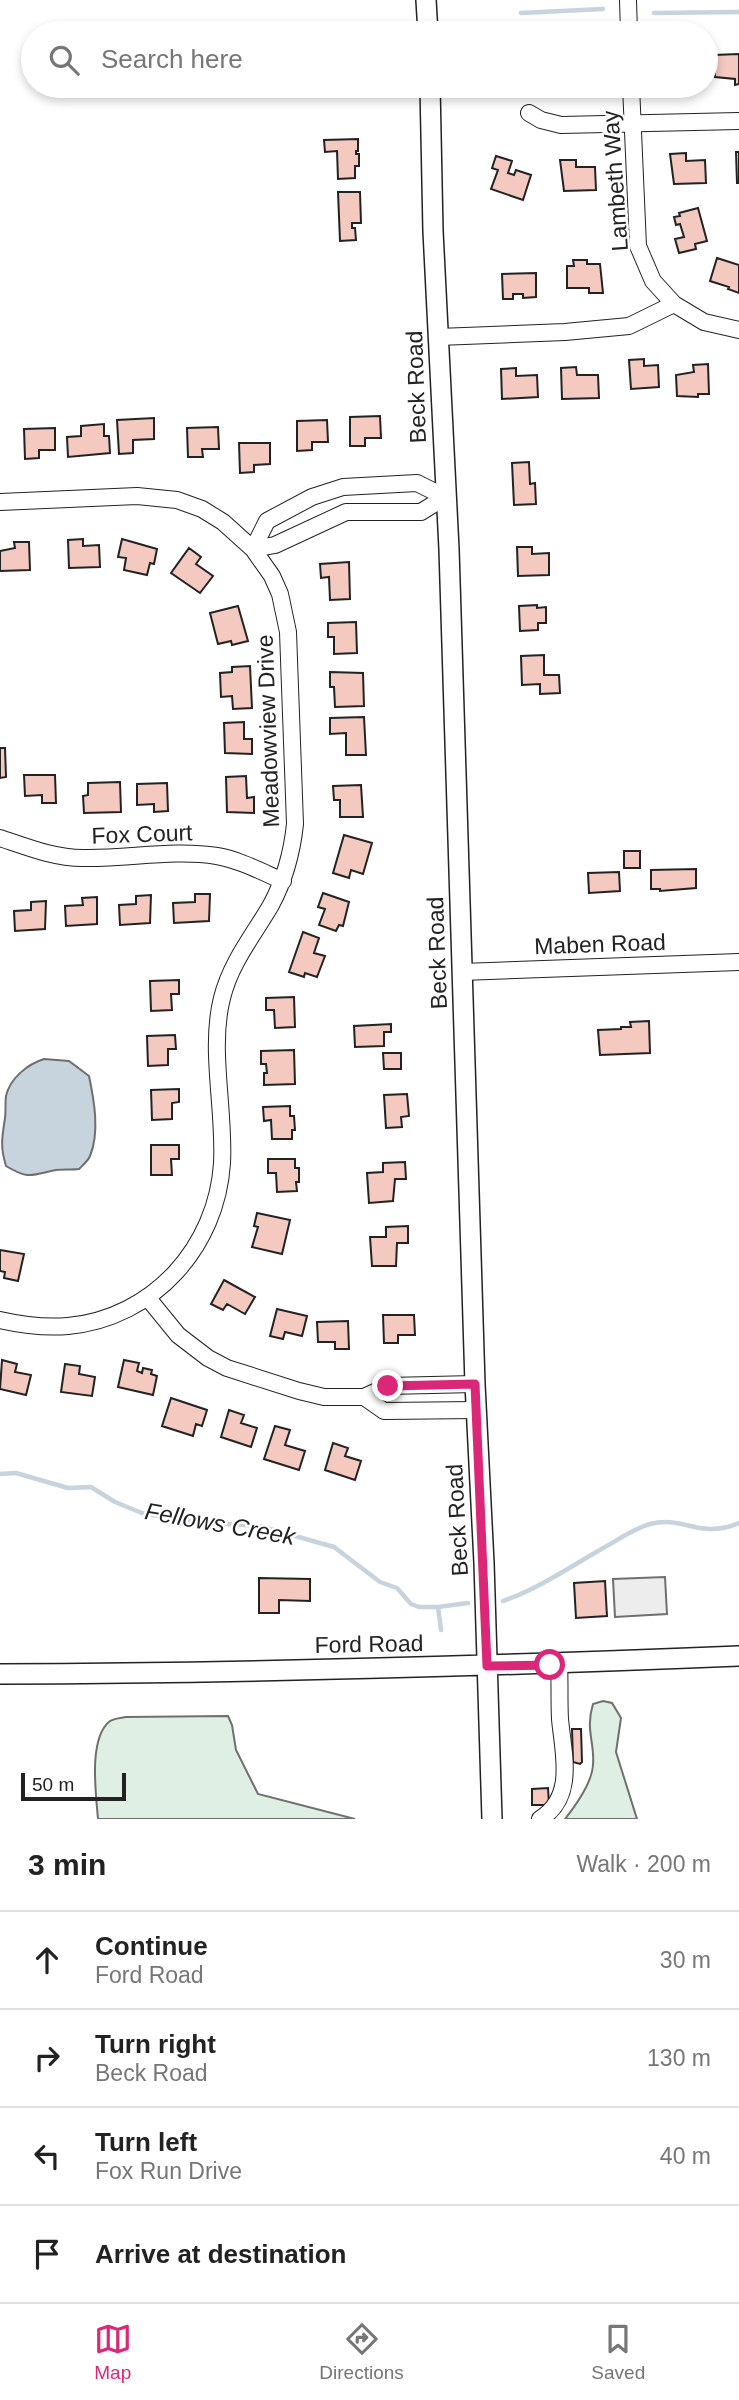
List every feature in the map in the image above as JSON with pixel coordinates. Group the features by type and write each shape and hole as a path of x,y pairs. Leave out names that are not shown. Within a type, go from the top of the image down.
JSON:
{"main road":[{"path":"426,0 427,21"},
{"name":"Beck Road","path":"430,98 438,337 449,549 475,1384 492,1819"},
{"name":"Ford Road","path":"0,1674 487,1666 739,1656"}],"street":[{"path":"628,0 629,21"},
{"name":"Lambeth Way","path":"631,98 638,246 653,281 674,304 704,322 739,330"},
{"path":"529,113 541,120 561,125 739,121"},
{"path":"438,337 565,332 629,326 674,304"},
{"path":"253,549 267,521 312,497 343,486 417,483 445,497"},
{"path":"343,486 346,512"},
{"name":"Meadowview Drive","path":"0,502 137,496 177,500 202,509 223,522 253,549 272,576 280,594 288,632 295,824 291,856 283,881 234,963 221,1001 218,1047 222,1161 213,1212 203,1234 187,1260 171,1278 123,1311 82,1324 40,1327 0,1320"},
{"path":"253,549 275,545 346,512 421,512 445,497"},
{"name":"Fox Court","path":"0,838 40,852 81,858 185,854 219,857 283,881"},
{"name":"Maben Road","path":"462,972 739,962"},
{"path":"147,1297 178,1335 193,1348 227,1368 324,1397 364,1397 388,1386 475,1384"},
{"path":"364,1397 384,1411 476,1410"},
{"path":"540,1819 558,1803 564,1786 565,1753 560,1720 559,1664"}],"green space":[{"path":"603,1701 612,1703 621,1718 616,1752 637,1819 565,1819 590,1779 593,1757 591,1713 593,1704"},
{"path":"228,1716 236,1750 258,1794 355,1819 98,1819 96,1753 103,1729 110,1721 126,1717"}],"shaded area":[{"path":"44,1059 69,1061 89,1076 95,1137 89,1158 79,1169 26,1175 6,1166 4,1159 2,1142 6,1096 11,1083 20,1073"},
{"path":"665,1577 667,1614 615,1617 613,1579"}],"building":[{"path":"739,54 739,84 735,85 735,79 718,77 718,55"},
{"path":"358,139 356,154 359,154 359,166 355,166 355,178 338,179 337,151 325,152 324,140"},
{"path":"736,152 739,152 739,183 737,183"},
{"path":"686,153 686,161 705,160 706,183 674,184 670,154"},
{"path":"496,156 512,161 508,173 514,175 516,170 531,175 523,200 491,189 498,170 492,168"},
{"path":"560,160 576,160 576,167 595,167 596,190 564,191"},
{"path":"338,192 360,192 361,223 352,223 356,240 340,241"},
{"path":"698,208 707,241 695,244 696,249 679,253 675,239 684,237 680,224 676,225 674,217"},
{"path":"717,258 739,265 739,293 710,281"},
{"path":"573,260 600,264 603,293 589,293 589,288 567,288 567,266 574,266"},
{"path":"536,273 536,297 523,298 523,294 513,294 513,299 503,299 502,274"},
{"path":"644,359 644,366 658,365 659,387 631,389 629,360"},
{"path":"708,364 709,394 698,394 698,397 677,396 676,375 694,372 693,365"},
{"path":"576,367 577,375 598,375 599,398 562,399 561,368"},
{"path":"516,368 516,376 537,375 538,397 502,399 501,369"},
{"path":"380,416 381,438 365,438 365,446 350,446 350,417"},
{"path":"154,418 154,439 133,440 133,453 119,454 117,420"},
{"path":"327,420 328,442 312,442 312,450 297,451 297,421"},
{"path":"104,424 104,436 109,436 110,453 68,457 67,437 81,436 81,426"},
{"path":"218,427 219,449 202,449 203,457 188,457 187,428"},
{"path":"55,428 55,450 39,450 39,458 25,459 24,429"},
{"path":"239,443 270,443 270,464 254,465 254,472 240,473"},
{"path":"529,462 530,484 535,483 536,504 514,505 512,463"},
{"path":"83,539 83,546 99,545 100,567 69,568 68,540"},
{"path":"122,539 157,549 154,564 150,563 147,575 124,570 126,558 118,557"},
{"path":"14,542 29,542 30,570 0,571 0,551 15,548"},
{"path":"517,547 532,547 532,554 549,553 549,575 518,576"},
{"path":"189,548 201,557 196,564 213,576 200,593 171,573"},
{"path":"349,562 350,599 330,600 329,577 321,578 320,564"},
{"path":"537,605 537,608 546,607 546,623 538,623 538,630 520,631 519,606"},
{"path":"238,606 248,641 232,645 231,641 218,644 210,613"},
{"path":"356,622 357,653 334,654 334,637 328,637 328,623"},
{"path":"544,655 544,675 559,675 560,693 540,694 540,684 522,685 521,656"},
{"path":"250,666 252,708 233,709 232,696 221,697 220,673 232,672 232,667"},
{"path":"330,672 363,673 364,706 335,707 334,687 330,687"},
{"path":"364,717 366,755 346,755 346,733 330,734 330,718"},
{"path":"244,722 244,739 252,739 252,754 225,753 224,723"},
{"path":"0,748 5,748 6,777 0,778"},
{"path":"24,775 55,775 56,803 42,803 42,795 25,796"},
{"path":"246,776 247,798 254,797 254,813 227,812 226,777"},
{"path":"120,782 121,812 84,813 83,796 88,795 88,783"},
{"path":"167,783 168,811 154,812 154,804 137,805 137,784"},
{"path":"361,785 363,817 340,817 340,800 334,800 333,786"},
{"path":"344,835 372,843 363,874 351,870 349,878 333,873"},
{"path":"624,851 640,851 640,868 624,868"},
{"path":"696,869 696,888 660,891 651,889 651,870"},
{"path":"619,872 620,891 589,893 588,873"},
{"path":"323,893 349,902 343,926 339,925 336,931 319,925 325,909 318,907"},
{"path":"195,894 210,894 209,921 174,923 173,903 195,902"},
{"path":"151,895 150,923 120,925 119,905 136,904 136,896"},
{"path":"97,897 97,924 66,926 65,906 83,905 82,898"},
{"path":"46,901 45,929 15,931 14,911 31,910 31,902"},
{"path":"303,932 319,938 314,953 325,956 317,977 305,973 304,977 289,972"},
{"path":"179,980 179,994 171,994 172,1010 151,1011 150,981"},
{"path":"294,997 295,1027 275,1028 274,1010 266,1010 266,998"},
{"path":"649,1021 650,1053 600,1055 598,1030 621,1029 631,1027 630,1022"},
{"path":"391,1024 391,1032 384,1032 384,1046 355,1047 354,1026"},
{"path":"175,1035 176,1049 168,1049 168,1065 148,1066 147,1036"},
{"path":"294,1050 295,1084 264,1085 264,1073 267,1073 266,1064 261,1064 261,1051"},
{"path":"383,1053 401,1053 401,1069 384,1069"},
{"path":"179,1089 179,1102 172,1103 172,1119 152,1120 151,1090"},
{"path":"407,1094 409,1116 401,1117 402,1127 386,1128 384,1095"},
{"path":"290,1106 295,1130 292,1130 292,1139 272,1139 271,1120 264,1121 263,1107"},
{"path":"151,1145 179,1145 179,1159 171,1159 172,1175 151,1175"},
{"path":"268,1159 295,1159 295,1168 299,1168 297,1191 277,1192 276,1173 268,1173"},
{"path":"405,1162 406,1179 395,1179 393,1201 369,1203 367,1173 383,1172 383,1163"},
{"path":"257,1213 290,1220 282,1254 252,1247 258,1227 254,1226"},
{"path":"408,1226 408,1243 397,1243 396,1266 372,1266 370,1237 386,1237 386,1227"},
{"path":"0,1250 24,1254 18,1281 4,1278 5,1272 0,1271"},
{"path":"224,1280 255,1297 245,1314 227,1304 223,1310 211,1304"},
{"path":"277,1309 307,1316 302,1336 285,1332 283,1339 270,1336"},
{"path":"383,1315 414,1315 415,1335 398,1335 398,1343 384,1343"},
{"path":"348,1321 349,1349 335,1349 335,1342 318,1342 317,1322"},
{"path":"2,1360 17,1364 15,1372 31,1375 26,1395 0,1389"},
{"path":"124,1360 139,1363 137,1371 142,1373 143,1368 152,1370 151,1374 157,1376 153,1395 118,1387"},
{"path":"65,1364 80,1366 79,1374 95,1377 92,1396 61,1392"},
{"path":"171,1398 207,1410 202,1426 196,1424 193,1436 162,1426"},
{"path":"229,1410 244,1415 241,1423 257,1428 251,1447 221,1437"},
{"path":"275,1426 290,1430 285,1445 305,1451 299,1470 264,1459"},
{"path":"333,1443 348,1448 345,1456 361,1461 355,1480 325,1470"},
{"path":"259,1578 310,1579 310,1601 279,1600 279,1613 259,1613"},
{"path":"605,1581 607,1616 576,1618 574,1583"},
{"path":"572,1729 581,1729 580,1764 573,1762"},
{"path":"548,1788 549,1805 532,1805 532,1789"}],"waterway":[{"path":"521,13 603,9"},
{"path":"654,13 739,12"},
{"name":"Fellows Creek","path":"0,1474 16,1473 68,1488 91,1487 115,1502 142,1513 195,1522 260,1526 334,1547 380,1582 397,1588 411,1604 419,1607 468,1603"},
{"name":"Fellows Creek","path":"503,1601 540,1585 643,1526 673,1522 713,1529 739,1523"},
{"path":"438,1607 441,1630"}],"route":[{"path":"388,1386 475,1384 487,1666 550,1665"}]}
